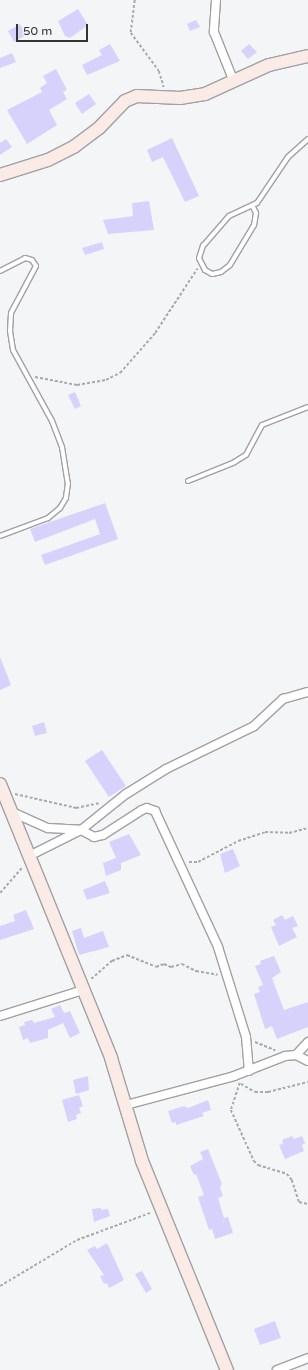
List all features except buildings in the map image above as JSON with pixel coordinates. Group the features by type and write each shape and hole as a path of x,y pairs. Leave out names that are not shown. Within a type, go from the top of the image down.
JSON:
{"street":[{"path":"216,0 214,32 234,82"},
{"path":"0,175 48,160 75,146 99,128 126,101 137,96 164,95 192,97 234,82 269,65 308,56"},
{"path":"31,855 81,830 126,794 166,769 244,731 265,716 283,699 308,692"},
{"path":"2,787 31,855 111,1058 142,1161 227,1370"},
{"path":"14,813 48,828 81,830 90,837 98,837 142,810 147,808 155,811 218,947 246,1037 249,1071"},
{"path":"0,1016 83,990"},
{"path":"126,1105 237,1080 249,1071 293,1055 308,1042"},
{"path":"293,1055 308,1061"},
{"path":"278,1370 308,1358"}],"lane":[{"path":"253,207 256,214 254,225 230,265 221,272 212,274 200,264 200,252 222,223 235,212 253,207 288,157 308,139"},
{"path":"0,271 25,258 32,260 36,266 11,314 10,331 14,350 52,421 67,465 66,498 60,508 48,518 0,536"},
{"path":"188,481 233,463 246,455 262,425 308,408"}],"path":[{"path":"135,0 131,33 160,71 164,95"},
{"path":"26,374 77,385 106,380 120,373 155,333 185,283 200,264"},
{"path":"2,787 76,808 104,802"},
{"path":"186,860 198,862 238,841 264,832 289,833 308,828"},
{"path":"0,893 18,874 31,855"},
{"path":"83,990 102,968 127,955 156,967 164,964 171,967 185,965 199,972 227,975"},
{"path":"246,1037 293,1055"},
{"path":"237,1080 246,1089 255,1092 268,1092 308,1082"},
{"path":"237,1080 231,1110 254,1161 258,1165 287,1174 292,1180 299,1202 308,1204"},
{"path":"0,1286 77,1240 162,1209"}]}
